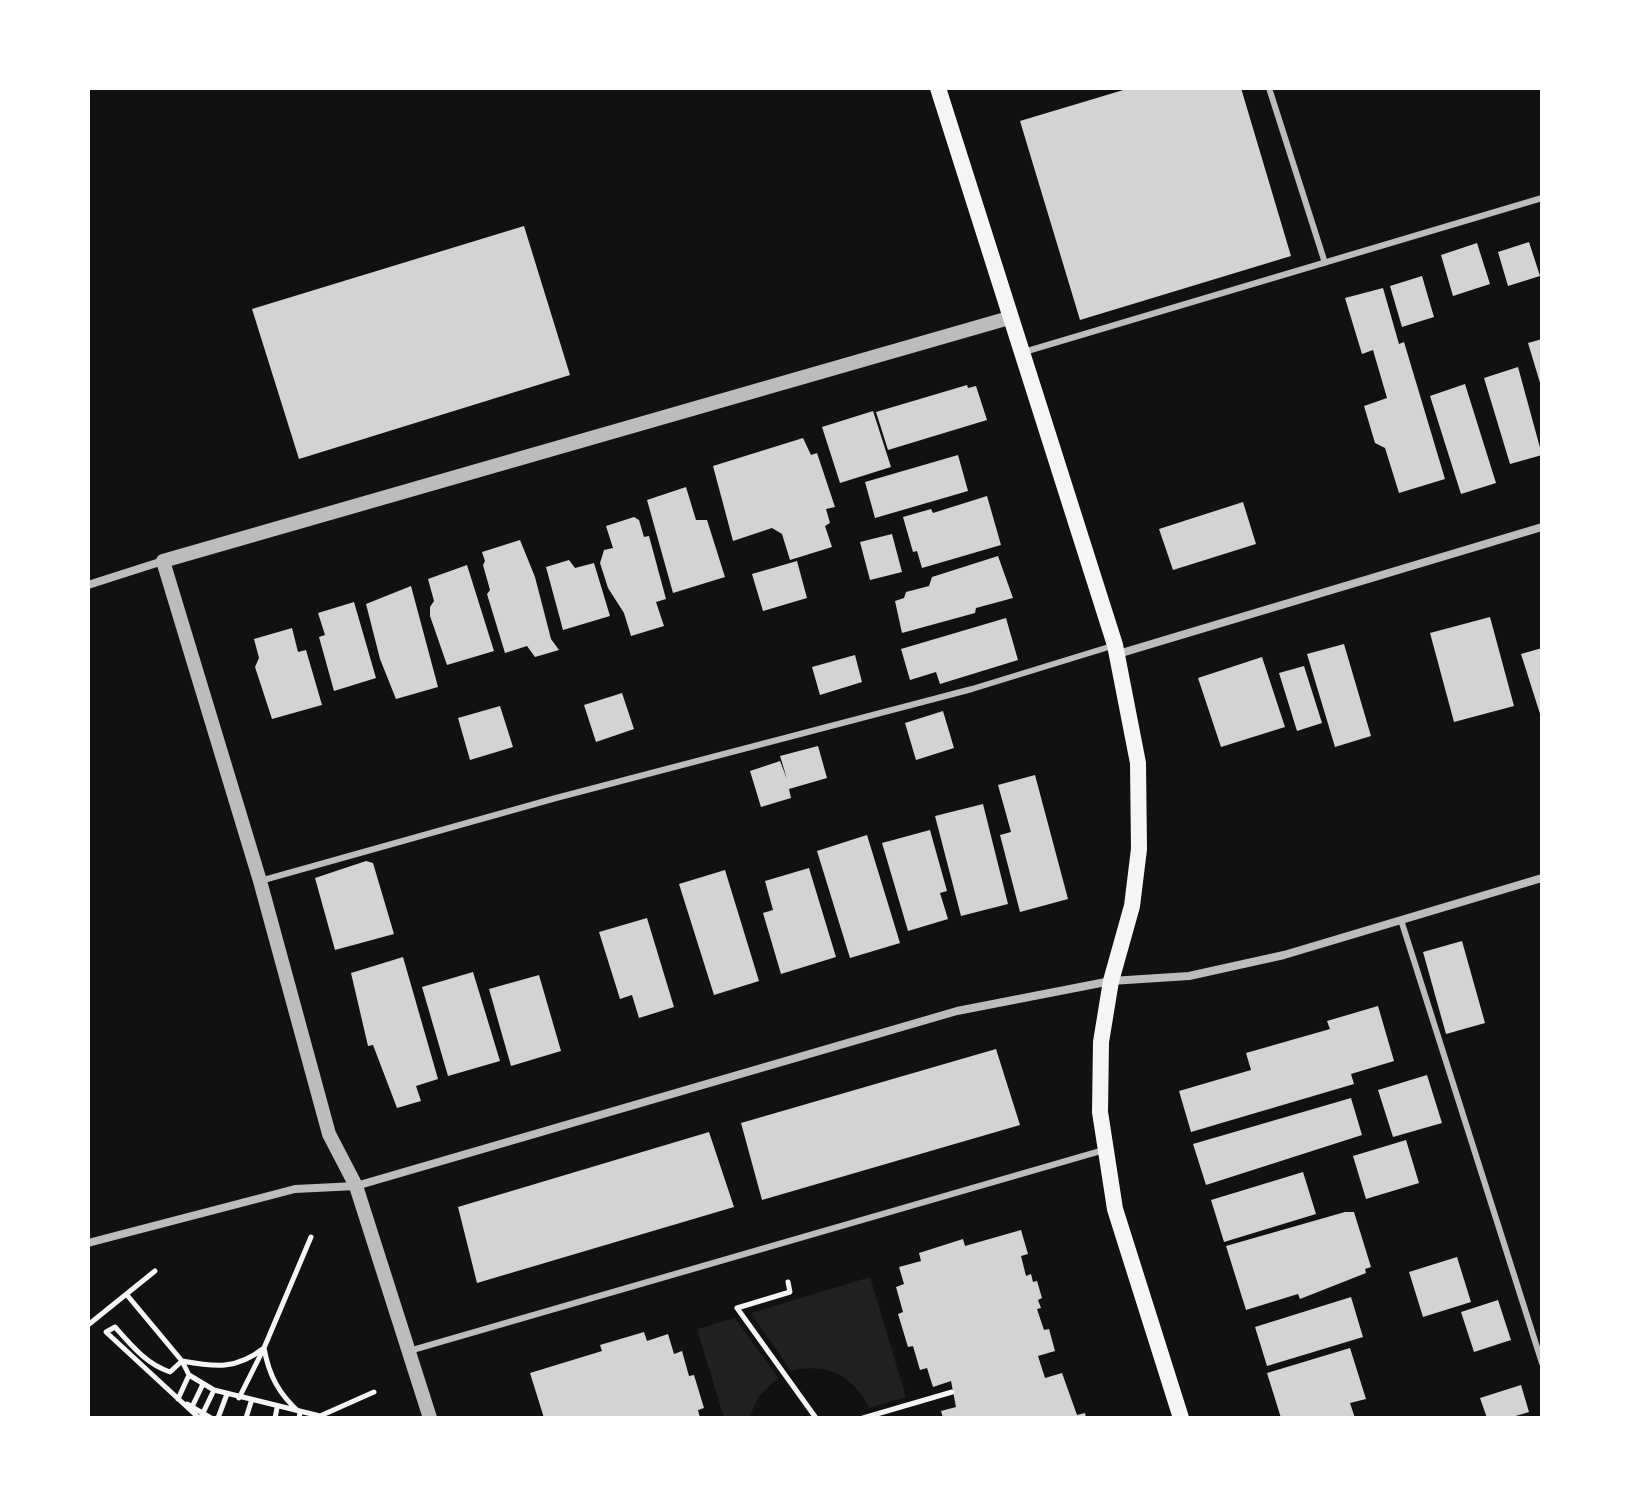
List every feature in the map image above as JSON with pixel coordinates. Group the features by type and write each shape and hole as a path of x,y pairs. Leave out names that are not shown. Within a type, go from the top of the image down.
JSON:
{"main road":[{"path":"938,88 1116,650 1138,763 1139,849 1132,906 1111,981 1099,1068 1104,1150 1115,1209 1181,1418"}],"street":[{"path":"88,585 1009,318"},
{"path":"1116,650 1542,527"},
{"path":"163,561 260,881 329,1134 356,1186 430,1418"},
{"path":"88,1243 295,1189 356,1186 957,1011 1111,981 1189,976 1284,955 1542,878"}],"lane":[{"path":"1269,88 1325,263"},
{"path":"1021,353 1542,198"},
{"path":"260,881 556,798 1116,650"},
{"path":"1401,920 1542,1363"},
{"path":"409,1351 1104,1150"}],"path":[{"path":"239,1398 264,1348 311,1237"},
{"path":"88,1325 155,1271"},
{"path":"788,1282 790,1292 737,1308 816,1418"},
{"path":"127,1295 182,1361 189,1375 214,1390 299,1415 320,1417 374,1392"},
{"path":"182,1361 170,1372 157,1367 115,1327 106,1332 177,1398 201,1417 211,1418"},
{"path":"182,1361 207,1367 235,1365 264,1348"},
{"path":"264,1348 275,1384 299,1415"},
{"path":"177,1398 189,1375"},
{"path":"192,1407 203,1384"},
{"path":"201,1417 214,1390"},
{"path":"863,1418 952,1392"},
{"path":"218,1418 227,1394"},
{"path":"177,1398 201,1417"},
{"path":"246,1418 251,1402"},
{"path":"275,1418 277,1408"}],"shaded area":[{"path":"870,1277 906,1397 869,1408 855,1387 838,1374 816,1368 791,1371 751,1313"},
{"path":"735,1318 778,1378 759,1396 749,1418 724,1418 697,1329"}],"building":[{"path":"1130,88 1241,88 1291,256 1080,320 1020,121"},
{"path":"524,226 570,375 299,459 252,309"},
{"path":"1529,242 1540,276 1508,286 1498,252"},
{"path":"1477,243 1490,284 1453,296 1441,255"},
{"path":"1422,276 1434,317 1402,327 1390,286"},
{"path":"1383,288 1399,344 1404,342 1445,479 1399,493 1385,448 1375,443 1364,406 1387,398 1373,350 1362,354 1345,298"},
{"path":"1542,339 1542,386 1541,386 1528,343"},
{"path":"1518,367 1542,455 1510,464 1484,378"},
{"path":"1465,384 1496,483 1461,494 1430,396"},
{"path":"967,385 968,388 976,386 987,420 888,450 876,412"},
{"path":"873,411 891,467 840,483 822,427"},
{"path":"803,438 811,455 817,453 835,507 826,509 830,523 825,526 832,547 790,560 782,534 772,528 733,541 713,466"},
{"path":"958,455 968,491 875,518 865,482"},
{"path":"686,487 696,520 707,520 725,577 673,593 647,500"},
{"path":"987,496 1001,545 922,568 917,551 913,552 903,517 931,509 933,513"},
{"path":"1243,502 1256,544 1173,570 1159,529"},
{"path":"634,517 639,520 644,537 649,536 666,599 656,602 664,626 631,636 624,613 608,588 600,563 604,550 613,548 606,526"},
{"path":"892,534 902,572 870,580 860,542"},
{"path":"520,540 535,577 551,639 559,650 535,657 527,646 505,653 487,594 490,590 483,565 482,552"},
{"path":"998,556 1013,598 976,608 975,613 902,633 895,601 904,598 906,592 929,586 932,577"},
{"path":"569,560 575,568 594,563 610,616 563,630 546,567"},
{"path":"797,561 807,598 763,611 752,574"},
{"path":"467,565 494,651 447,665 430,616 434,601 428,579"},
{"path":"411,586 438,687 396,699 380,659 366,604"},
{"path":"354,602 376,678 334,691 319,637 325,635 318,613"},
{"path":"1490,617 1514,706 1454,722 1430,633"},
{"path":"1006,618 1018,660 940,684 936,672 910,680 901,649"},
{"path":"292,628 298,652 306,650 322,705 272,719 255,667 259,658 254,639"},
{"path":"1344,644 1371,736 1335,747 1307,654"},
{"path":"1542,648 1542,717 1541,717 1521,654"},
{"path":"855,655 862,682 820,695 812,667"},
{"path":"1262,657 1285,727 1221,747 1198,678"},
{"path":"1304,666 1322,723 1297,731 1279,673"},
{"path":"622,693 634,729 596,742 584,705"},
{"path":"500,706 513,747 470,760 458,718"},
{"path":"943,711 954,748 916,760 905,723"},
{"path":"818,746 827,778 789,789 791,798 761,807 750,771 780,761 787,779 780,756"},
{"path":"1035,775 1068,899 1020,912 1000,835 1011,832 998,785"},
{"path":"983,804 1008,904 961,916 935,816"},
{"path":"930,830 947,891 940,893 948,919 908,931 882,843"},
{"path":"867,835 900,943 850,958 817,851"},
{"path":"366,861 373,863 394,934 335,950 315,878"},
{"path":"809,868 836,957 781,974 763,913 773,910 765,881"},
{"path":"725,870 759,981 714,995 679,884"},
{"path":"647,918 674,1007 639,1018 632,995 620,999 599,932"},
{"path":"1462,941 1485,1023 1446,1034 1423,952"},
{"path":"403,957 438,1079 416,1086 421,1101 397,1108 373,1045 368,1046 351,973"},
{"path":"473,972 500,1061 448,1076 422,987"},
{"path":"539,975 561,1051 511,1066 489,989"},
{"path":"1378,1006 1394,1061 1351,1074 1354,1084 1191,1132 1179,1091 1251,1070 1246,1053 1330,1029 1327,1021"},
{"path":"996,1049 1020,1125 762,1200 741,1123"},
{"path":"1427,1075 1442,1123 1393,1137 1378,1090"},
{"path":"1351,1098 1362,1135 1206,1185 1193,1144"},
{"path":"709,1132 734,1207 477,1283 458,1207"},
{"path":"1406,1140 1419,1183 1366,1199 1353,1156"},
{"path":"1303,1172 1316,1214 1224,1242 1211,1200"},
{"path":"1354,1212 1371,1267 1365,1269 1366,1273 1300,1299 1298,1294 1246,1310 1226,1246"},
{"path":"1021,1230 1028,1254 1021,1256 1026,1276 1031,1274 1033,1282 1037,1281 1042,1298 1038,1300 1041,1308 1037,1309 1044,1330 1049,1329 1055,1351 1038,1356 1045,1378 1062,1373 1077,1415 1085,1413 1086,1418 943,1418 941,1411 956,1407 951,1381 933,1387 927,1368 920,1370 913,1346 908,1347 898,1314 903,1312 896,1287 904,1284 899,1267 921,1261 919,1253 963,1239 965,1246"},
{"path":"1457,1257 1471,1302 1423,1317 1409,1272"},
{"path":"1351,1297 1363,1337 1267,1366 1255,1327"},
{"path":"1498,1300 1511,1340 1474,1352 1461,1312"},
{"path":"644,1332 647,1341 668,1334 674,1354 682,1351 689,1376 694,1375 704,1408 698,1410 700,1418 544,1418 530,1373 602,1351 600,1345"},
{"path":"1350,1348 1366,1399 1350,1403 1355,1418 1281,1418 1267,1373"},
{"path":"1521,1385 1529,1412 1509,1418 1487,1418 1480,1398"}]}
